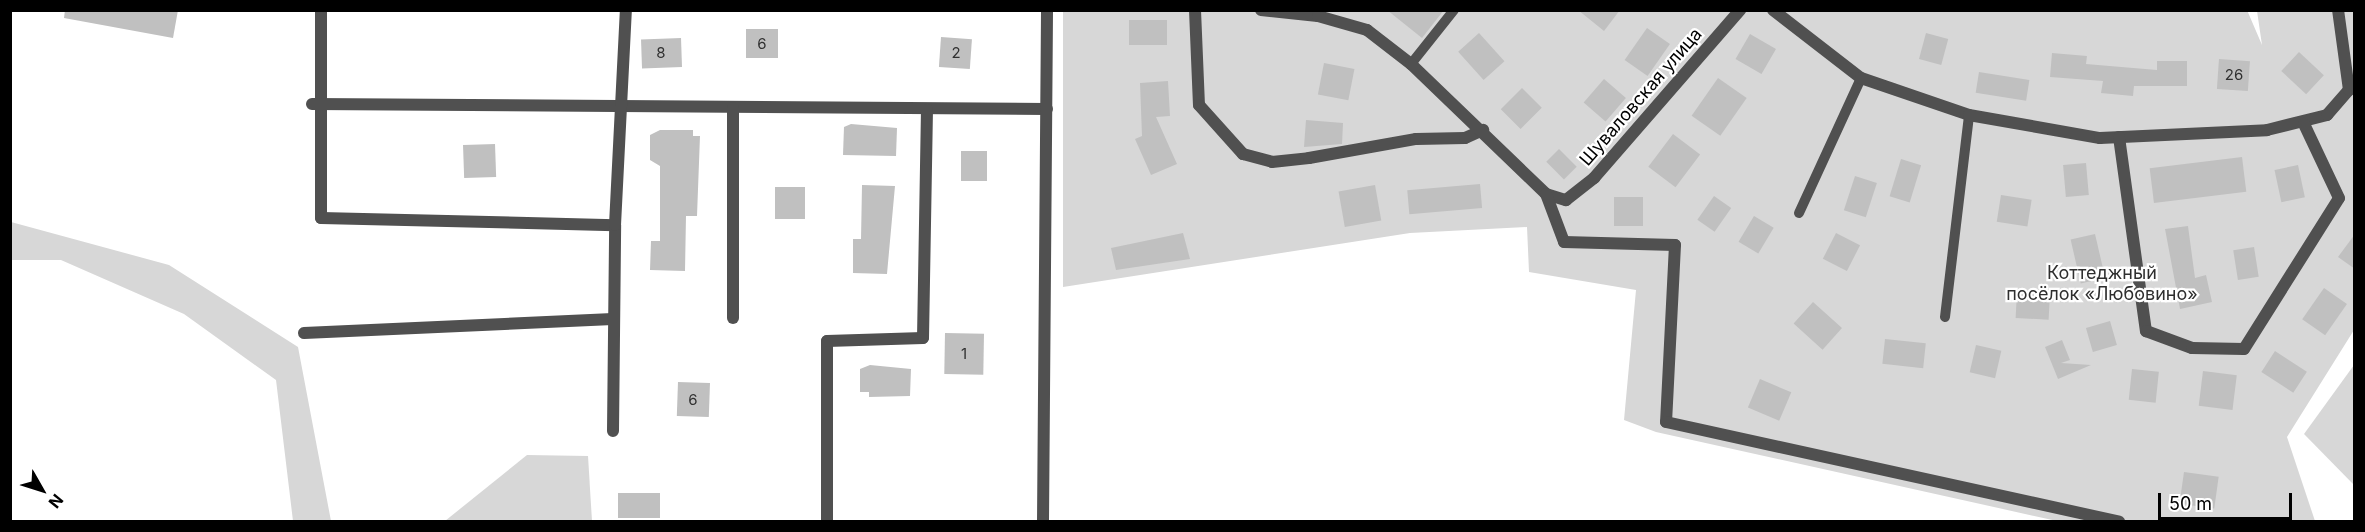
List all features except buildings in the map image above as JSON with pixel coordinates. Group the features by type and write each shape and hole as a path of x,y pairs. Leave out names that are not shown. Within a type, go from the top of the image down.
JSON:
{"street":[{"path":"321,10 317,104 321,218 615,225"},
{"path":"613,431 615,225 626,10"},
{"path":"1043,522 1047,10"},
{"path":"1195,10 1199,105 1244,154 1272,162 1309,158 1416,139 1465,138 1483,130"},
{"path":"1261,10 1319,13 1367,30 1411,64 1483,130 1546,194 1564,242 1675,245 1666,422 2119,522"},
{"name":"Шуваловская улица","path":"1546,194 1566,200 1594,178 1740,10"},
{"path":"1773,10 1861,78 1970,115 2119,137 2304,124 2327,115 2352,91 2338,10"},
{"path":"317,104 620,108 1047,109"},
{"path":"733,108 733,318"},
{"path":"827,522 827,341 923,339 927,110"},
{"path":"2119,137 2146,331 2192,348 2244,349 2339,198 2304,124"},
{"path":"304,333 613,319"}],"lane":[{"path":"1411,64 1454,10"},
{"path":"1799,213 1861,78"},
{"path":"1945,317 1970,115"}],"green space":[{"name":"Коттеджный посёлок «Любовино»","path":"2247,10 2262,45 2257,11 2354,11 2354,330 2287,437 2315,521 2057,521 1656,432 1624,420 1636,290 1529,272 1527,227 1410,233 1063,287 1063,11"},
{"path":"11,222 169,265 298,347 331,521 293,521 276,380 184,314 61,260 11,260"},
{"path":"2354,365 2354,485 2304,434"},
{"path":"527,455 588,456 592,521 445,521"}]}
